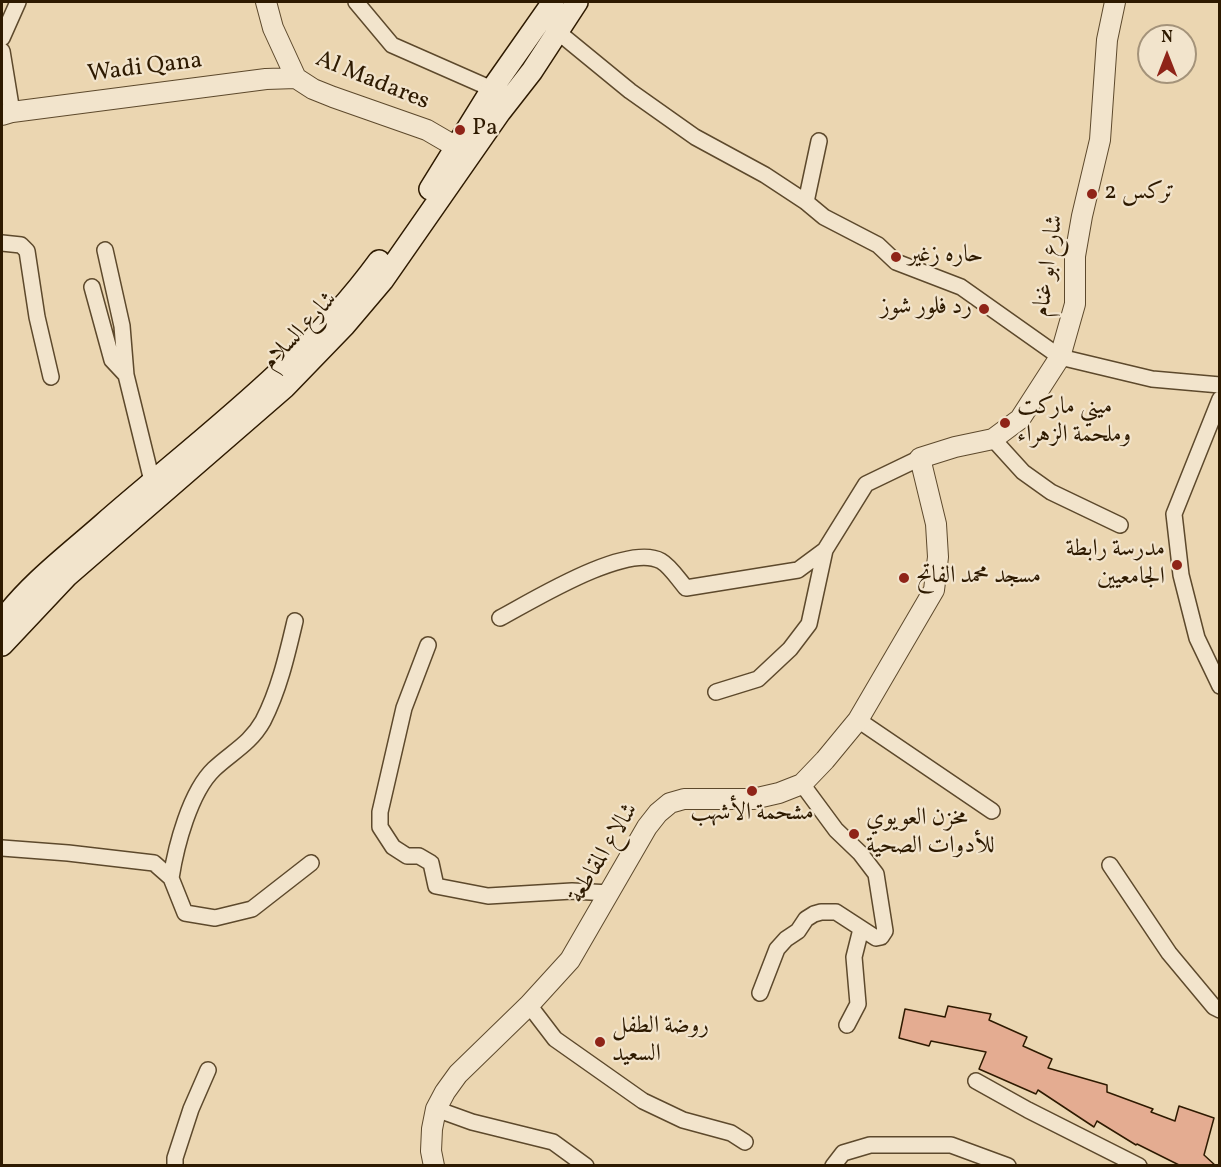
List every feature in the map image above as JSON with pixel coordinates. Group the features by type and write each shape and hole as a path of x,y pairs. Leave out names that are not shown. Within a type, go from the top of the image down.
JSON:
{"main road":[{"name":"شارع السلام","path":"2,645 67,576 285,387 344,326 383,280 464,151 492,89 553,2"},
{"name":"شارع السلام","path":"2,621 10,609 51,569 267,383 330,320 372,271 428,194 500,112 532,71 578,2"}],"street":[{"path":"2,38 18,2"},
{"name":"Al Madares","path":"266,2 273,28 296,78 313,89 333,97 427,130 464,151"},
{"path":"356,2 392,45 492,89"},
{"name":"شارع ابو غنام","path":"920,458 955,447 993,439 1020,418 1060,357 1075,304 1075,256 1101,133 1107,40 1115,2"},
{"path":"558,32 630,91 695,137 765,175 824,217 878,245 896,262 961,287 1060,357 1152,379 1220,385"},
{"path":"2,51 7,114"},
{"name":"Wadi Qana","path":"7,114 296,78"},
{"path":"806,202 819,141"},
{"path":"2,243 21,245 27,251 51,377"},
{"path":"105,250 122,326 126,375 152,481"},
{"path":"92,287 112,360 126,375"},
{"path":"1220,399 1174,514 1181,575 1197,638 1220,686"},
{"path":"993,439 1023,472 1051,492 1120,525"},
{"path":"716,692 758,679 790,649 809,624 825,550 866,484 920,458"},
{"name":"شالاع المقاطعة","path":"434,1166 431,1151 432,1129 436,1109 445,1092 459,1074 529,1005 570,960 647,826 658,813 670,803 684,799 753,799 779,793 802,784 858,720 934,590 938,557 936,524 920,458"},
{"path":"500,618 599,566 643,556 661,561 686,588 798,570 825,550"},
{"path":"171,878 184,822 202,787 211,772 243,747 262,722 280,680 295,621"},
{"path":"428,645 404,708 380,812 380,827 393,847 407,856 419,856 430,863 436,886 488,897 572,891 610,893"},
{"path":"858,720 992,811"},
{"path":"760,993 777,949 786,939 796,933 808,917 821,912 836,912 877,938 885,932 876,874 860,853 836,830 802,784"},
{"path":"2,848 154,863 171,878 185,913 215,918 252,909 311,863"},
{"path":"1110,865 1169,953 1214,1007 1220,1010"},
{"path":"847,1025 858,1004 854,957 861,928"},
{"path":"529,1005 555,1039 643,1101 683,1120 731,1133 745,1142"},
{"path":"175,1166 175,1158 191,1109 208,1070"},
{"path":"976,1081 1139,1166"},
{"path":"436,1109 472,1122 553,1142 586,1166"},
{"path":"833,1166 843,1153 870,1145 951,1145 1008,1166"}],"building":[{"path":"948,1006 991,1014 989,1020 1027,1037 1023,1046 1052,1059 1048,1068 1107,1085 1107,1092 1153,1109 1151,1112 1175,1121 1179,1106 1214,1118 1204,1155 1216,1166 1181,1166 1136,1145 1097,1121 1094,1127 1038,1090 1036,1094 979,1069 986,1052 931,1041 929,1046 899,1038 905,1009 945,1017"}],"place":[{"name":"Pa","path":"460,130"},
{"name":"تركس 2","path":"1092,194"},
{"name":"حاره زغير","path":"896,257"},
{"name":"رد فلور شوز","path":"984,309"},
{"name":"ميني ماركت وملحمة الزهراء","path":"1005,423"},
{"name":"مدرسة رابطة الجامعيين","path":"1177,565"},
{"name":"مسجد محمد الفاتح","path":"904,578"},
{"name":"مشحمة الأشهب","path":"752,791"},
{"name":"مخزن العويوي للأدوات الصحية","path":"854,834"},
{"name":"روضة الطفل السعيد","path":"600,1042"}]}
